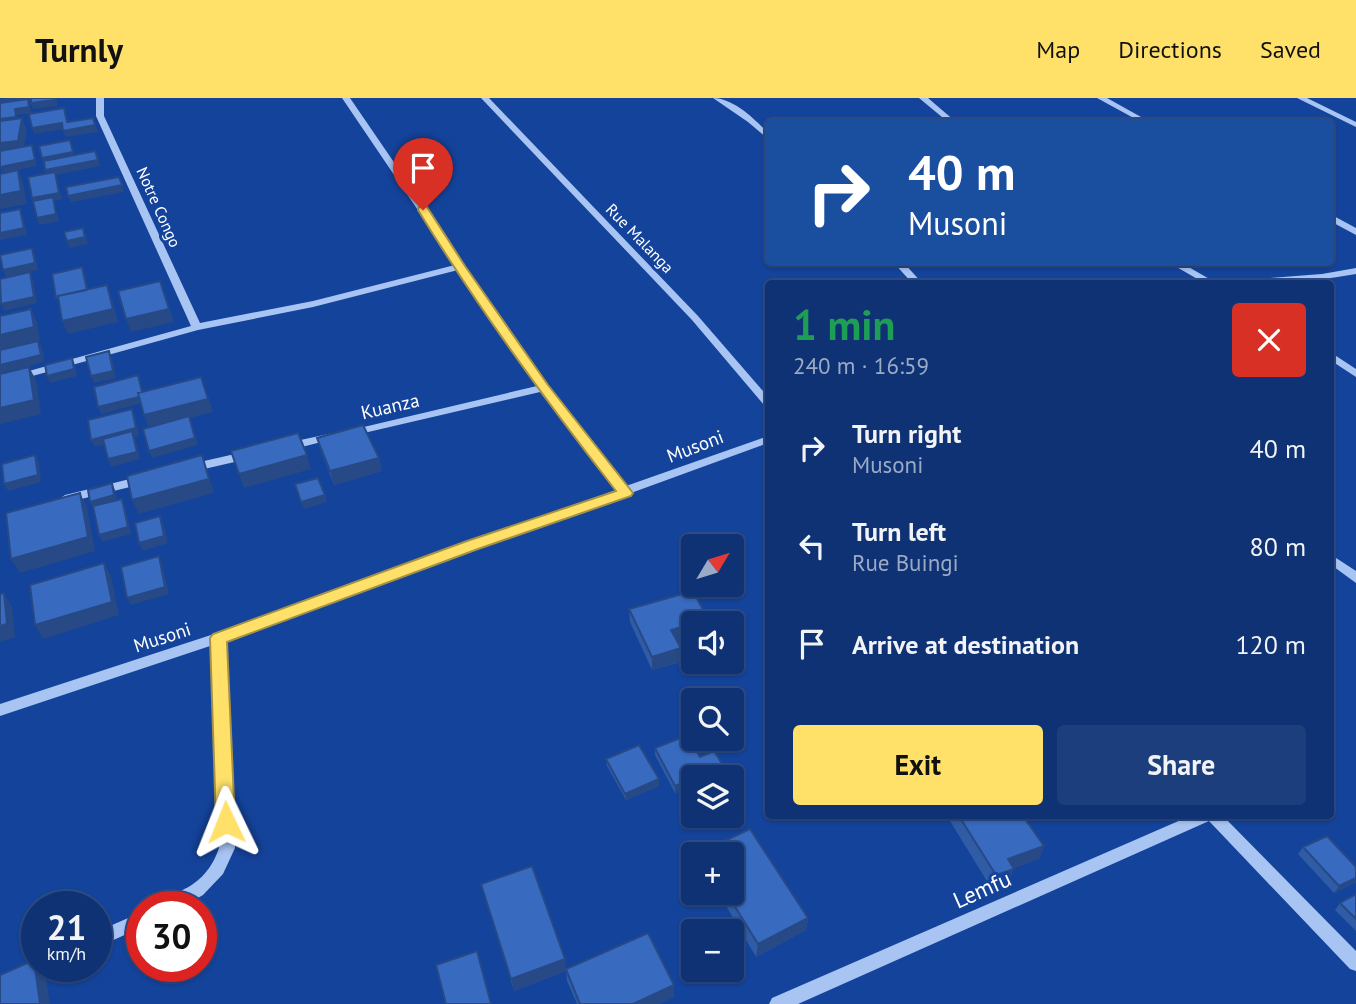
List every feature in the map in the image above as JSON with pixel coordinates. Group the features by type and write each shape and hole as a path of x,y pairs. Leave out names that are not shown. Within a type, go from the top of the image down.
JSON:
{"street":[{"name":"Notre Congo","path":"100,98 100,116 197,327"},
{"path":"346,98 543,388 625,493"},
{"name":"Rue Malanga","path":"485,98 695,318 765,399"},
{"path":"716,98 751,120 765,134"},
{"path":"923,98 948,119"},
{"path":"1101,98 1140,119"},
{"path":"1301,98 1356,125"},
{"path":"1334,219 1356,232"},
{"path":"901,266 915,280"},
{"path":"1179,266 1206,280"},
{"path":"0,382 197,327 313,304 459,267"},
{"path":"1282,280 1356,271"},
{"path":"1334,358 1356,374"},
{"name":"Kuanza","path":"279,449 543,388"},
{"name":"Musoni","path":"0,710 219,638 765,440"},
{"path":"175,472 266,452"},
{"path":"54,502 148,478"},
{"path":"1334,561 1356,578"},
{"path":"199,891 220,868 227,848 219,638"},
{"name":"Lemfu","path":"778,1004 1198,819"},
{"path":"1217,819 1356,963"}],"building":[{"path":"31,98 54,98 54,100 31,103"},
{"path":"28,99 29,107 15,109 16,117 0,119 0,103"},
{"path":"64,108 67,122 93,118 95,125 63,131 62,123 32,128 29,114"},
{"path":"22,118 18,141 0,143 0,121"},
{"path":"70,140 73,152 42,158 39,146"},
{"path":"32,145 35,160 0,167 0,151"},
{"path":"95,151 98,160 45,170 44,161"},
{"path":"18,170 21,191 0,195 0,174"},
{"path":"55,172 59,193 32,198 28,177"},
{"path":"119,177 122,185 68,196 66,187"},
{"path":"53,197 56,214 37,218 33,201"},
{"path":"20,209 24,228 0,233 0,213"},
{"path":"83,228 85,237 67,241 64,232"},
{"path":"32,248 35,263 3,270 0,255"},
{"path":"82,267 87,290 56,298 52,274"},
{"path":"30,272 34,297 1,304 0,279"},
{"path":"160,281 169,309 126,319 118,291"},
{"path":"107,285 113,309 62,321 58,296"},
{"path":"31,309 34,327 0,335 0,316"},
{"path":"38,341 41,355 0,365 0,350"},
{"path":"109,351 113,371 91,376 86,357"},
{"path":"72,358 74,369 47,376 45,365"},
{"path":"29,367 34,400 0,408 0,374"},
{"path":"138,375 142,392 138,393 139,397 98,407 94,387"},
{"path":"201,377 208,399 144,415 138,393"},
{"path":"132,409 136,428 91,440 88,420"},
{"path":"189,416 195,438 149,451 143,429"},
{"path":"363,425 379,458 330,471 317,438"},
{"path":"132,431 137,452 108,459 103,439"},
{"path":"298,433 307,455 239,474 231,451"},
{"path":"35,455 38,475 4,484 2,464"},
{"path":"202,455 209,479 132,500 127,476"},
{"path":"318,478 325,495 301,502 295,484"},
{"path":"112,483 114,495 90,502 88,490"},
{"path":"80,493 88,537 11,559 6,513"},
{"path":"122,499 128,527 99,535 93,506"},
{"path":"160,516 164,536 139,543 135,523"},
{"path":"159,556 165,587 127,598 121,567"},
{"path":"104,563 112,602 35,625 30,585"},
{"path":"4,593 7,624 0,626 0,594"},
{"path":"681,594 681,597 696,597 704,611 681,611 681,627 671,630 681,648 652,657 629,609"},
{"path":"681,738 681,751 697,751 700,757 714,751 723,765 681,765 681,784 675,786 655,748"},
{"path":"639,745 659,779 625,794 606,759"},
{"path":"961,819 1025,819 1044,846 1008,859 1014,869 996,875"},
{"path":"750,829 808,918 758,944 734,905 744,905 744,842 722,842"},
{"path":"1327,836 1356,867 1356,878 1339,886 1303,847"},
{"path":"532,866 565,959 511,979 481,884"},
{"path":"1356,894 1356,919 1340,903"},
{"path":"648,933 674,985 633,1004 580,1004 566,969"},
{"path":"477,951 491,1004 446,1004 436,965"},
{"path":"21,966 21,982 37,982 40,1004 0,1004 0,975"}],"route":[{"path":"226,822 219,638 473,545 625,493 543,388 423,210"}]}
